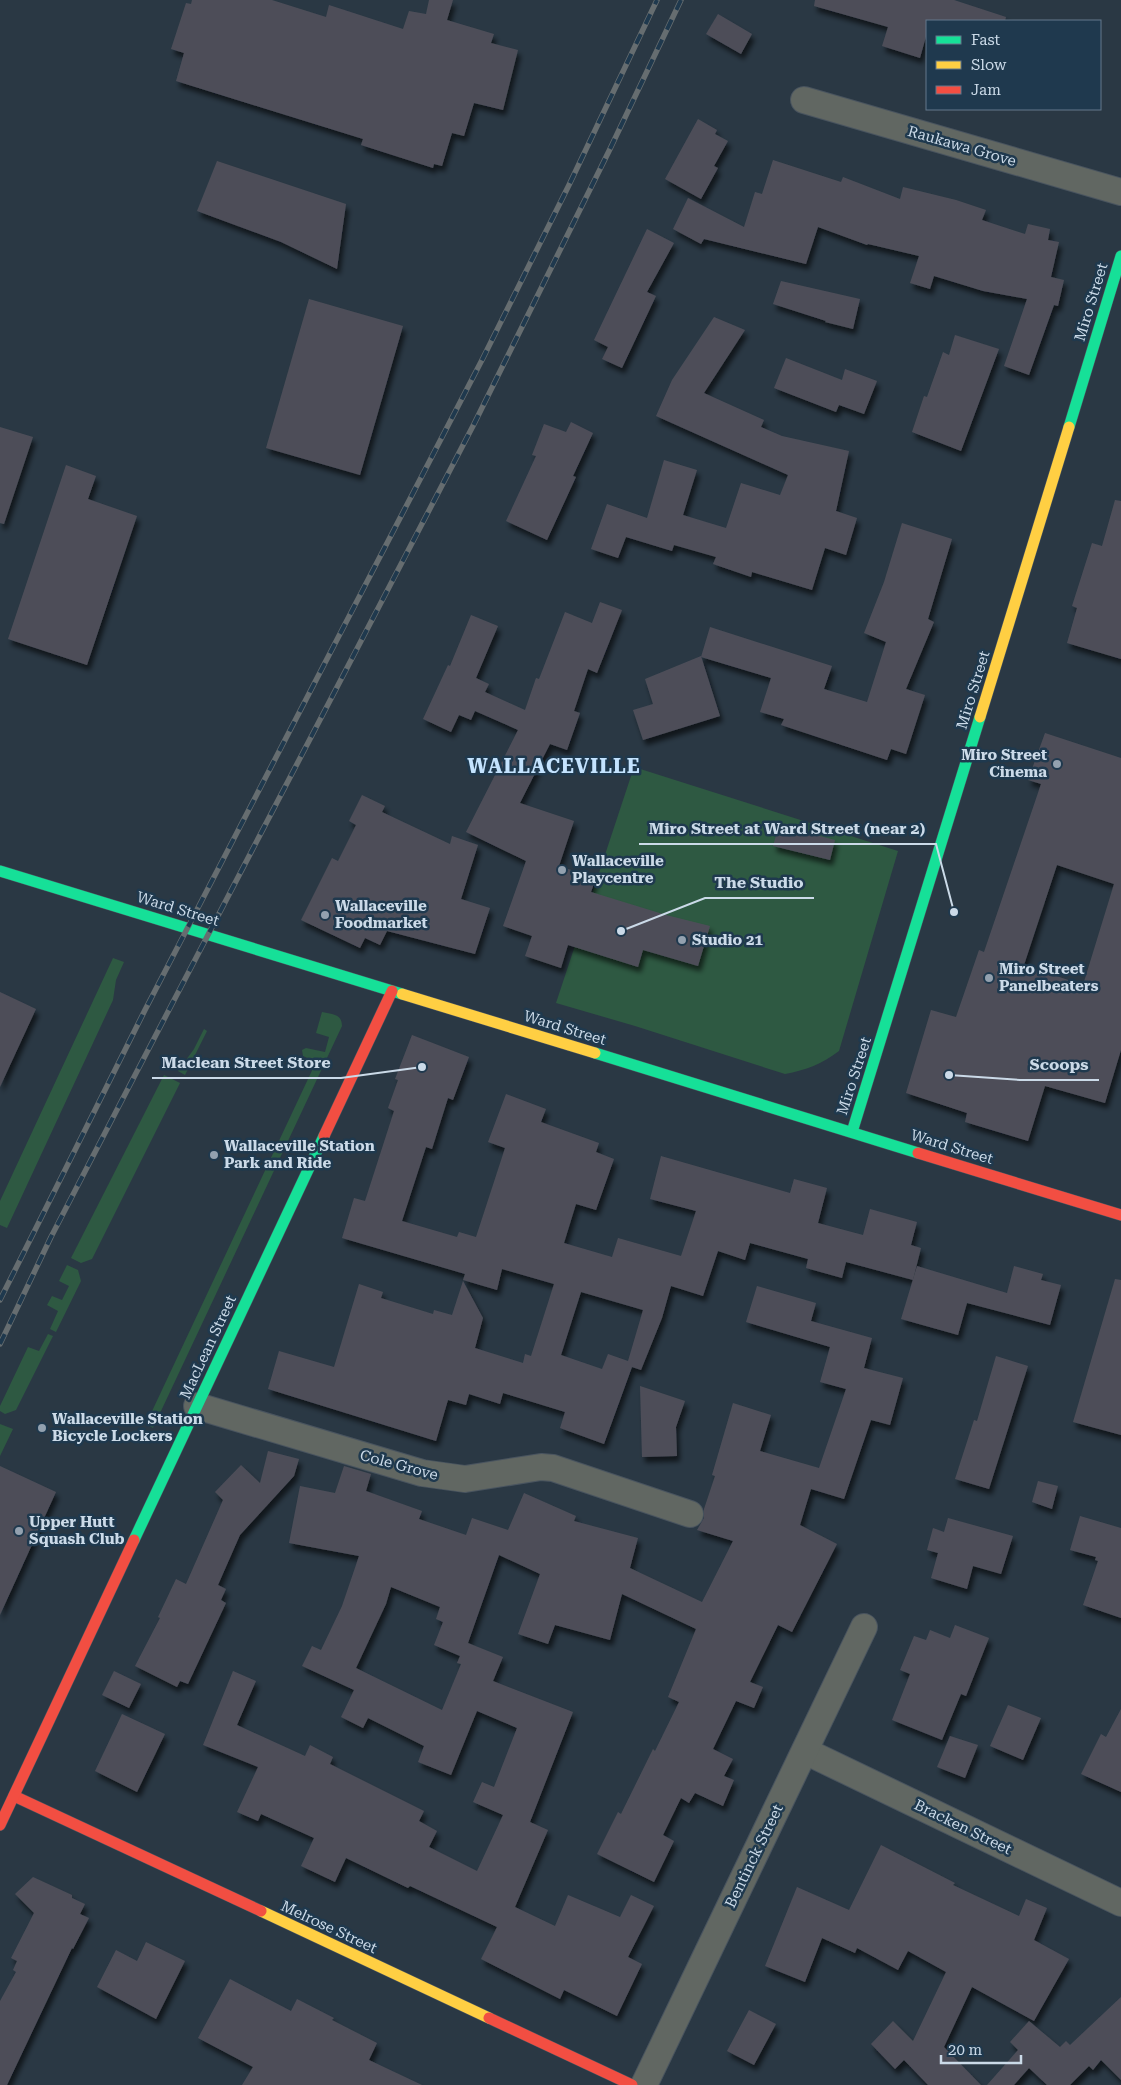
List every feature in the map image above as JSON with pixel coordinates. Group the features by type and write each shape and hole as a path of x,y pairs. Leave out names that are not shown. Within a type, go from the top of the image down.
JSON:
{"street":[{"name":"Raukawa Grove","path":"804,100 1121,192"},
{"name":"Miro Street","path":"852,1132 1121,256"},
{"name":"Ward Street","path":"0,870 1121,1215"},
{"name":"MacLean Street","path":"0,1824 392,991"},
{"name":"Cole Grove","path":"197,1406 422,1473 465,1479 541,1467 553,1468 690,1514"},
{"name":"Bentinck Street","path":"644,2085 864,1627"},
{"name":"Bracken Street","path":"805,1750 1121,1903"},
{"name":"Melrose Street","path":"14,1796 632,2085"}],"green space":[{"path":"634,767 898,851 839,1051 833,1056 814,1066 785,1074 556,1003"},
{"path":"113,958 124,962 116,980 113,1000 7,1228 0,1225 0,1201"},
{"path":"322,1012 338,1017 342,1022 342,1026 153,1428 146,1424 316,1062 303,1056 302,1050 306,1048 325,1052 329,1037 316,1033"},
{"path":"204,1029 207,1031 185,1075 178,1071 194,1049"},
{"path":"164,1075 180,1083 92,1259 81,1263 71,1258"},
{"path":"67,1265 78,1270 81,1281 56,1332 50,1329 58,1311 47,1305 52,1296 62,1300 69,1286 59,1281"},
{"path":"48,1334 53,1336 16,1410 5,1414 0,1411 0,1406 28,1347 39,1351"},
{"path":"0,1424 13,1429 0,1456"}],"building":[{"path":"192,0 272,0 326,17 329,5 403,29 409,11 426,14 429,0 453,0 447,20 494,34 491,43 518,50 503,110 474,103 464,136 452,133 442,166 434,164 433,168 361,145 363,139 176,81 184,53 171,49 186,3 191,4"},
{"path":"815,0 954,0 1006,17 1005,20 926,20 926,37 920,58 882,46 888,27 814,6"},
{"path":"718,14 752,34 741,54 706,34"},
{"path":"698,119 717,130 715,134 728,141 714,166 718,168 701,199 665,179"},
{"path":"773,160 841,182 843,177 900,199 903,187 956,200 986,210 982,220 1025,234 1028,224 1050,229 1048,240 1059,242 1051,277 1064,280 1058,306 1054,305 1029,375 1004,366 1027,299 983,291 934,276 930,289 910,283 919,256 867,245 818,227 806,264 704,239 701,244 673,229 688,198 744,227 755,192 762,194"},
{"path":"217,161 346,204 337,269 281,242 197,211"},
{"path":"647,229 674,243 647,292 656,296 622,368 602,359 608,347 594,340"},
{"path":"781,281 860,299 853,329 825,322 773,304"},
{"path":"309,299 403,326 360,475 266,448"},
{"path":"714,317 745,330 704,393 764,420 761,427 782,436 849,451 836,511 857,518 846,555 825,548 812,590 752,572 751,577 713,564 716,557 674,545 672,551 626,537 618,558 591,549 607,504 647,518 664,460 697,470 683,515 726,528 741,483 780,495 788,475 656,416 672,380"},
{"path":"955,335 999,349 961,451 912,432 924,396 927,397 943,352 949,355"},
{"path":"786,358 842,380 845,369 877,381 864,414 839,405 836,412 774,388"},
{"path":"571,422 593,433 573,476 576,477 547,540 506,521 536,456 532,455 544,424 566,432"},
{"path":"0,427 33,437 4,524 0,523"},
{"path":"66,465 96,476 88,499 137,516 87,665 8,639"},
{"path":"1115,500 1121,501 1121,659 1067,643 1077,608 1072,606 1092,543 1102,546"},
{"path":"902,523 952,539 928,619 934,622 906,689 925,695 906,754 891,749 887,760 781,725 784,719 760,712 771,678 701,657 710,627 832,666 824,689 867,702 886,642 864,633 884,582"},
{"path":"600,602 622,610 597,673 588,669 574,711 580,713 567,750 550,744 520,803 574,821 559,866 596,878 591,892 666,915 710,926 698,966 643,950 638,967 568,945 561,968 525,956 532,936 503,926 526,861 466,832 518,730 475,711 471,720 459,715 451,732 423,719 448,665 450,666 471,615 498,626 476,678 489,684 485,692 525,710 536,678 539,679 565,612 592,623"},
{"path":"701,656 720,716 643,740 633,710 653,704 645,679"},
{"path":"1045,733 1121,758 1121,1050 1105,1103 1045,1086 1028,1141 965,1122 967,1113 906,1093 931,1010 956,1017 979,950 984,952 1041,784 1028,780","holes":["1057,865 1114,884 1083,985 1024,965"]},
{"path":"362,795 385,806 382,812 450,844 452,836 478,845 461,899 490,908 475,954 387,931 380,945 365,938 360,948 301,920 332,858 338,861 356,825 349,821"},
{"path":"779,825 835,840 830,860 773,846"},
{"path":"0,992 36,1009 0,1087"},
{"path":"412,1035 469,1057 453,1100 448,1098 432,1149 426,1147 402,1221 457,1237 459,1232 476,1237 505,1148 488,1142 506,1094 546,1109 541,1122 599,1143 596,1152 614,1159 596,1210 576,1204 564,1243 612,1257 618,1238 681,1256 696,1211 650,1199 661,1156 790,1193 794,1179 827,1188 818,1223 863,1235 870,1209 917,1222 911,1245 921,1248 913,1280 846,1262 842,1278 806,1268 808,1259 750,1243 745,1260 718,1251 703,1296 671,1286 662,1318 641,1370 632,1367 604,1444 560,1428 565,1412 503,1393 500,1404 469,1394 466,1405 448,1400 436,1441 268,1389 279,1351 334,1367 359,1284 383,1292 381,1298 433,1314 434,1310 452,1315 463,1281 483,1318 475,1348 523,1363 525,1354 531,1356 554,1284 502,1269 497,1290 463,1280 465,1274 342,1238 354,1198 365,1201 394,1111 388,1108 398,1080 395,1079","holes":["581,1292 643,1310 628,1361 608,1354 602,1369 561,1355"]},
{"path":"917,1266 1007,1293 1014,1266 1043,1274 1041,1280 1061,1285 1050,1325 967,1303 958,1335 901,1319"},
{"path":"1115,1279 1121,1280 1121,1435 1073,1422"},
{"path":"757,1286 816,1303 811,1321 872,1338 864,1368 903,1378 890,1425 871,1420 844,1499 811,1489 800,1525 837,1544 792,1632 778,1625 750,1682 763,1687 754,1708 736,1701 713,1749 733,1759 724,1776 734,1780 723,1806 695,1793 689,1803 681,1798 663,1835 674,1841 654,1882 597,1854 618,1812 621,1814 653,1749 655,1751 679,1702 668,1697 696,1629 622,1594 610,1640 555,1625 548,1644 518,1634 540,1574 499,1555 468,1643 503,1657 493,1681 573,1712 530,1822 548,1830 515,1907 555,1926 568,1895 620,1917 631,1895 654,1906 628,1957 642,1964 617,2016 564,1990 560,1999 481,1959 497,1927 410,1886 408,1888 346,1858 335,1882 301,1866 314,1838 261,1814 258,1821 237,1812 258,1767 203,1745 233,1671 256,1681 237,1725 305,1756 310,1745 333,1757 330,1764 424,1811 419,1821 437,1831 429,1847 477,1871 503,1815 473,1802 482,1782 494,1787 517,1728 477,1711 451,1775 418,1762 424,1746 368,1718 363,1728 341,1717 354,1690 302,1666 312,1646 321,1650 342,1606 359,1556 289,1543 300,1486 335,1493 344,1466 371,1474 366,1491 422,1511 419,1519 466,1535 472,1518 508,1530 524,1493 576,1516 574,1521 638,1538 630,1568 702,1602 733,1541 697,1530 704,1518 704,1509 715,1476 712,1475 733,1403 771,1415 760,1451 819,1468 846,1389 820,1382 830,1347 746,1322","holes":["391,1587 440,1607 436,1619 443,1622 434,1645 460,1656 457,1663 461,1664 442,1710 356,1668 386,1604"]},
{"path":"996,1356 1028,1366 989,1489 955,1479 974,1420 977,1421"},
{"path":"640,1386 685,1401 676,1427 677,1456 642,1457"},
{"path":"268,1451 299,1459 294,1476 240,1535 218,1585 226,1589 221,1600 226,1603 188,1684 180,1681 177,1687 135,1666 160,1618 158,1617 176,1579 186,1584 223,1500 215,1492 241,1465 260,1483"},
{"name":"Upper Hutt Squash Club","path":"0,1466 56,1492 0,1615"},
{"path":"1038,1481 1058,1486 1052,1509 1032,1502"},
{"path":"1080,1516 1121,1528 1121,1618 1083,1605 1098,1561 1095,1560 1096,1557 1070,1550"},
{"path":"948,1518 1013,1536 1001,1574 973,1566 967,1589 931,1578 938,1553 927,1550 933,1528 944,1532"},
{"path":"955,1625 989,1638 966,1696 961,1694 942,1740 892,1720 910,1674 900,1670 914,1636 926,1640 930,1630 950,1638"},
{"path":"114,1671 141,1684 129,1708 102,1695"},
{"path":"1008,1705 1041,1718 1023,1760 990,1746"},
{"path":"1121,1709 1121,1792 1081,1774 1101,1734 1106,1737"},
{"path":"122,1714 165,1734 137,1792 95,1771"},
{"path":"950,1736 978,1745 965,1778 937,1767"},
{"path":"881,1845 955,1883 953,1885 1019,1916 1026,1899 1047,1908 1034,1940 1069,1959 1034,2021 972,1987 944,2047 981,2085 928,2085 904,2060 895,2069 871,2044 893,2021 913,2041 946,1972 908,1951 898,1970 857,1948 855,1953 822,1938 805,1982 765,1966 797,1887 849,1910"},
{"path":"33,1877 72,1895 72,1898 85,1904 80,1914 89,1918 72,1948 7,2085 0,2085 0,2001 16,1972 13,1970 17,1961 11,1958 34,1913 15,1894"},
{"path":"146,1942 185,1961 156,2019 97,1987 116,1950 137,1961"},
{"path":"230,1979 291,2011 297,1999 334,2018 332,2020 377,2043 369,2060 422,2085 242,2085 253,2067 198,2038"},
{"path":"1121,1997 1121,2080 1101,2060 1093,2070 1089,2066 1070,2085 1047,2085 1029,2068 1014,2085 987,2085 1018,2050 1010,2042 1029,2021 1060,2047 1066,2041 1070,2045"},
{"path":"749,2010 776,2024 754,2065 727,2051"}],"railway":[{"path":"0,1300 145,1010 483,358 569,185 657,0"},
{"path":"0,1344 51,1237 474,424 609,151 681,0"}],"traffic: fast":[{"path":"1069,427 1121,256"},
{"path":"852,1132 980,717"},
{"path":"0,871 402,994"},
{"path":"595,1053 918,1153"},
{"path":"134,1540 324,1136"}],"traffic: slow":[{"path":"980,717 1069,427"},
{"path":"402,994 595,1053"},
{"path":"261,1911 489,2018"}],"traffic: jam":[{"path":"324,1136 392,991"},
{"path":"918,1153 1121,1215"},
{"path":"0,1825 134,1540"},
{"path":"14,1796 261,1911"},
{"path":"489,2018 632,2085"}],"place":[{"name":"Miro Street Cinema","path":"1057,764"},
{"name":"Wallaceville Playcentre","path":"562,870"},
{"name":"Miro Street at Ward Street (near 2)","path":"954,912"},
{"name":"Wallaceville Foodmarket","path":"325,915"},
{"name":"The Studio","path":"621,931"},
{"name":"Studio 21","path":"682,940"},
{"name":"Miro Street Panelbeaters","path":"989,978"},
{"name":"Maclean Street Store","path":"422,1067"},
{"name":"Scoops","path":"949,1075"},
{"name":"Wallaceville Station Park and Ride","path":"214,1155"},
{"name":"Wallaceville Station Bicycle Lockers","path":"42,1428"},
{"name":"Upper Hutt Squash Club","path":"19,1531"}],"district":[{"name":"WALLACEVILLE","path":"554,766"}]}
